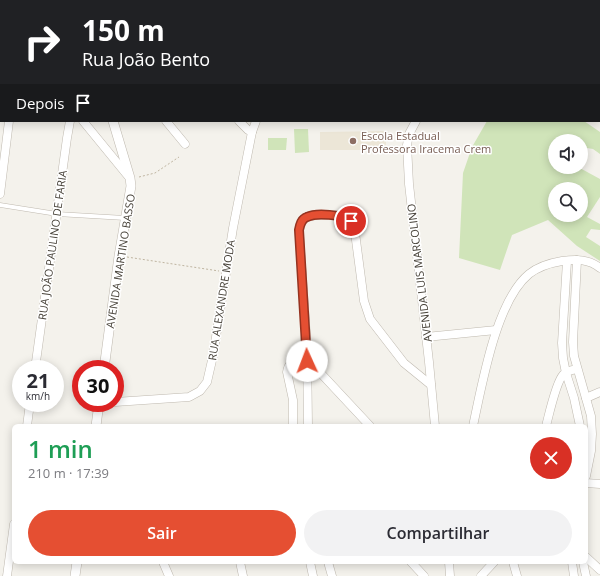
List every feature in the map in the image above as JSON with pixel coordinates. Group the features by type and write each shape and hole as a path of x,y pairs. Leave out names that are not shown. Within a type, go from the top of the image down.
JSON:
{"street":[{"path":"0,194 9,122"},
{"name":"RUA JOÃO PAULINO DE FARIA","path":"36,360 70,122"},
{"name":"AVENIDA MARTINO BASSO","path":"84,122 130,178 131,186 119,256 105,360"},
{"path":"112,122 130,178"},
{"path":"167,122 185,144"},
{"path":"241,122 252,132"},
{"name":"RUA ALEXANDRE MODA","path":"124,401 188,397 204,388 207,382 213,356 226,272 252,132 256,122"},
{"name":"AVENIDA LUIS MARCOLINO","path":"415,122 409,134 407,145 409,184 435,424"},
{"path":"308,424 307,361 299,230 302,220 307,217 336,215 348,219 354,225 364,301 370,319 404,363 431,385"},
{"path":"577,260 573,342 574,356 591,416 591,451 588,466"},
{"path":"472,424 496,330 515,291 528,275 537,268 548,264 577,260 587,261 600,268"},
{"path":"567,261 562,343 566,372 580,424"},
{"path":"426,337 496,330"},
{"path":"293,424 293,406 287,375 290,365 297,361 307,361 314,366 368,424"},
{"path":"547,424 558,384 562,376 566,372 577,368"},
{"path":"586,398 600,392"},
{"path":"27,424 29,412"},
{"path":"96,424 98,412"},
{"path":"588,483 600,484"},
{"path":"7,576 12,539"},
{"path":"588,559 600,570"},
{"path":"75,576 77,564"},
{"path":"164,564 169,576"},
{"path":"240,564 243,576"},
{"path":"310,564 313,576"},
{"path":"329,564 332,575"},
{"path":"413,564 424,576"},
{"path":"449,564 450,576"},
{"path":"481,576 492,564"},
{"path":"513,564 516,576"},
{"path":"572,564 574,576"},
{"path":"583,564 586,576"}],"lane":[{"path":"0,205 57,214 126,218"}],"path":[{"path":"130,178 155,174 179,157"},
{"path":"119,256 226,272"}],"shaded area":[{"name":"Escola Estadual Professora Iracema Crem","path":"386,131 386,150 320,150 320,132"}],"green space":[{"path":"486,122 585,122 600,132 600,154 593,149 588,148 588,134 548,134 548,174 588,174 588,172 600,179 600,197 588,215 588,182 548,182 548,220 512,235 500,270 459,258 463,173 472,147"},
{"path":"294,129 308,129 309,152 295,153"},
{"path":"268,138 287,138 286,150 268,150"},
{"path":"588,218 600,224 600,230 591,229 586,237 600,246 600,261 577,246 550,222 588,222"}],"place":[{"name":"Escola Estadual Professora Iracema Crem","path":"353,141"}],"route":[{"path":"307,361 299,230 300,225 302,220 307,217 317,215 336,215 351,221"}]}
